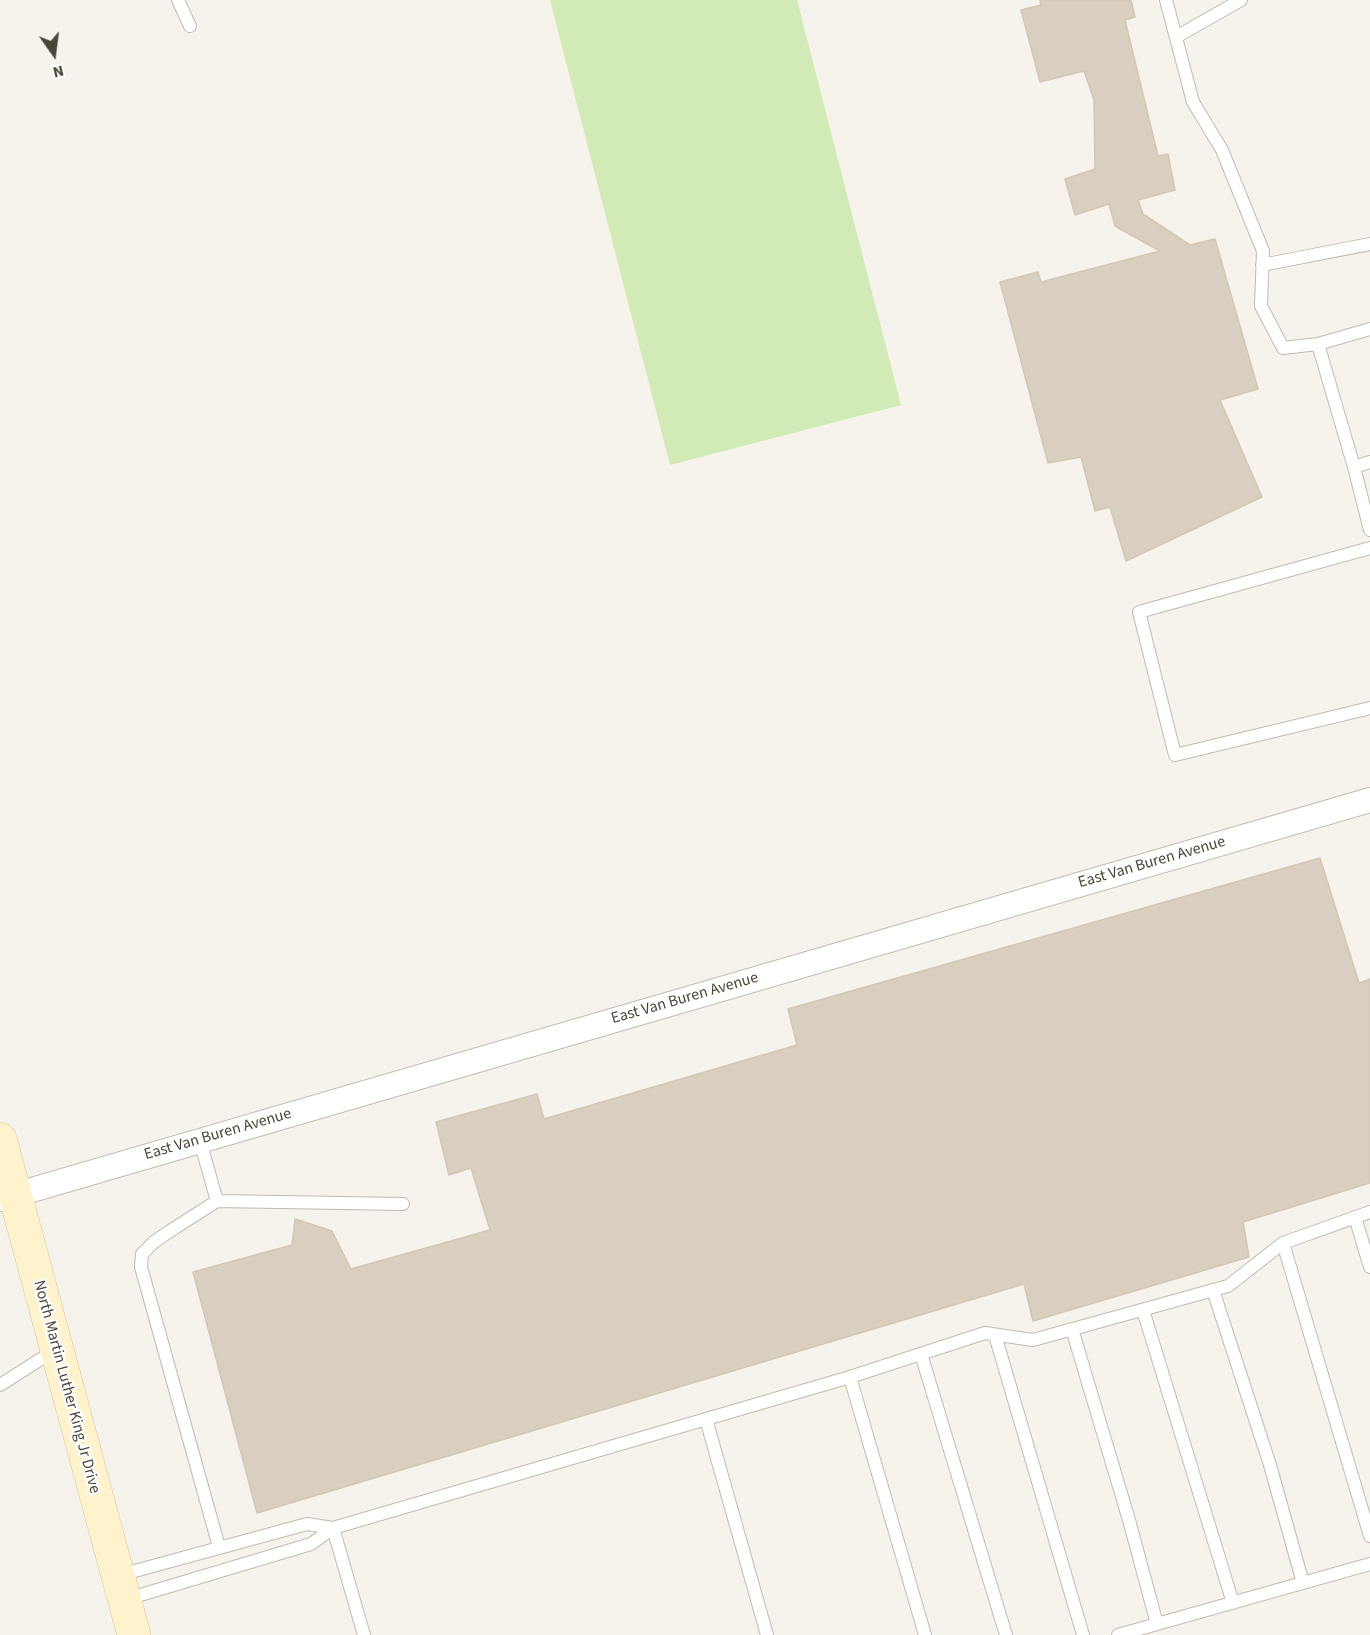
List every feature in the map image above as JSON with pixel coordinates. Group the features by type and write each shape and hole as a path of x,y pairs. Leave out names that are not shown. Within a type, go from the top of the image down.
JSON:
{"street":[{"name":"East Van Buren Avenue","path":"7,1197 1370,800"},
{"name":"North Martin Luther King Jr Drive","path":"0,1139 7,1197 56,1349 134,1635"}],"lane":[{"path":"178,0 190,26"},
{"path":"1166,0 1193,102 1222,150 1263,251 1261,306 1283,348 1318,344 1370,329"},
{"path":"1176,37 1241,0"},
{"path":"1262,265 1370,244"},
{"path":"1318,344 1370,530"},
{"path":"1354,467 1370,462"},
{"path":"1370,548 1139,612 1174,755 1370,708"},
{"path":"200,1141 217,1201"},
{"path":"219,1547 141,1267 142,1254 154,1242 217,1201 403,1204"},
{"path":"122,1588 275,1555 311,1544 333,1528 850,1377 985,1334 1033,1340 1228,1286 1283,1243 1370,1212"},
{"path":"1355,1217 1370,1267"},
{"path":"1283,1243 1370,1536"},
{"path":"1213,1290 1270,1466 1303,1583"},
{"path":"1143,1310 1233,1603"},
{"path":"1072,1329 1129,1520 1152,1628"},
{"path":"995,1335 1083,1635"},
{"path":"0,1385 56,1349"},
{"path":"921,1354 1006,1635"},
{"path":"850,1377 925,1635"},
{"path":"706,1419 767,1635"},
{"path":"122,1588 219,1547 307,1524 333,1528"},
{"path":"333,1528 364,1635"},
{"path":"269,1533 275,1555"},
{"path":"1118,1635 1152,1628 1370,1564"}],"green space":[{"path":"550,0 797,0 901,405 670,465"}],"building":[{"path":"1040,0 1131,0 1135,17 1125,20 1158,156 1168,154 1175,190 1138,200 1143,214 1190,245 1215,239 1258,389 1220,400 1262,497 1126,561 1110,507 1095,511 1081,457 1048,463 1000,282 1038,272 1041,282 1160,251 1115,226 1109,204 1075,215 1065,179 1095,169 1094,100 1084,71 1040,82 1021,10 1041,5"},
{"path":"1320,858 1359,983 1370,979 1370,1183 1243,1222 1249,1257 1033,1321 1024,1284 257,1513 193,1272 292,1245 295,1219 332,1231 351,1269 490,1230 471,1168 449,1175 436,1122 537,1094 544,1119 797,1045 788,1009"}]}
